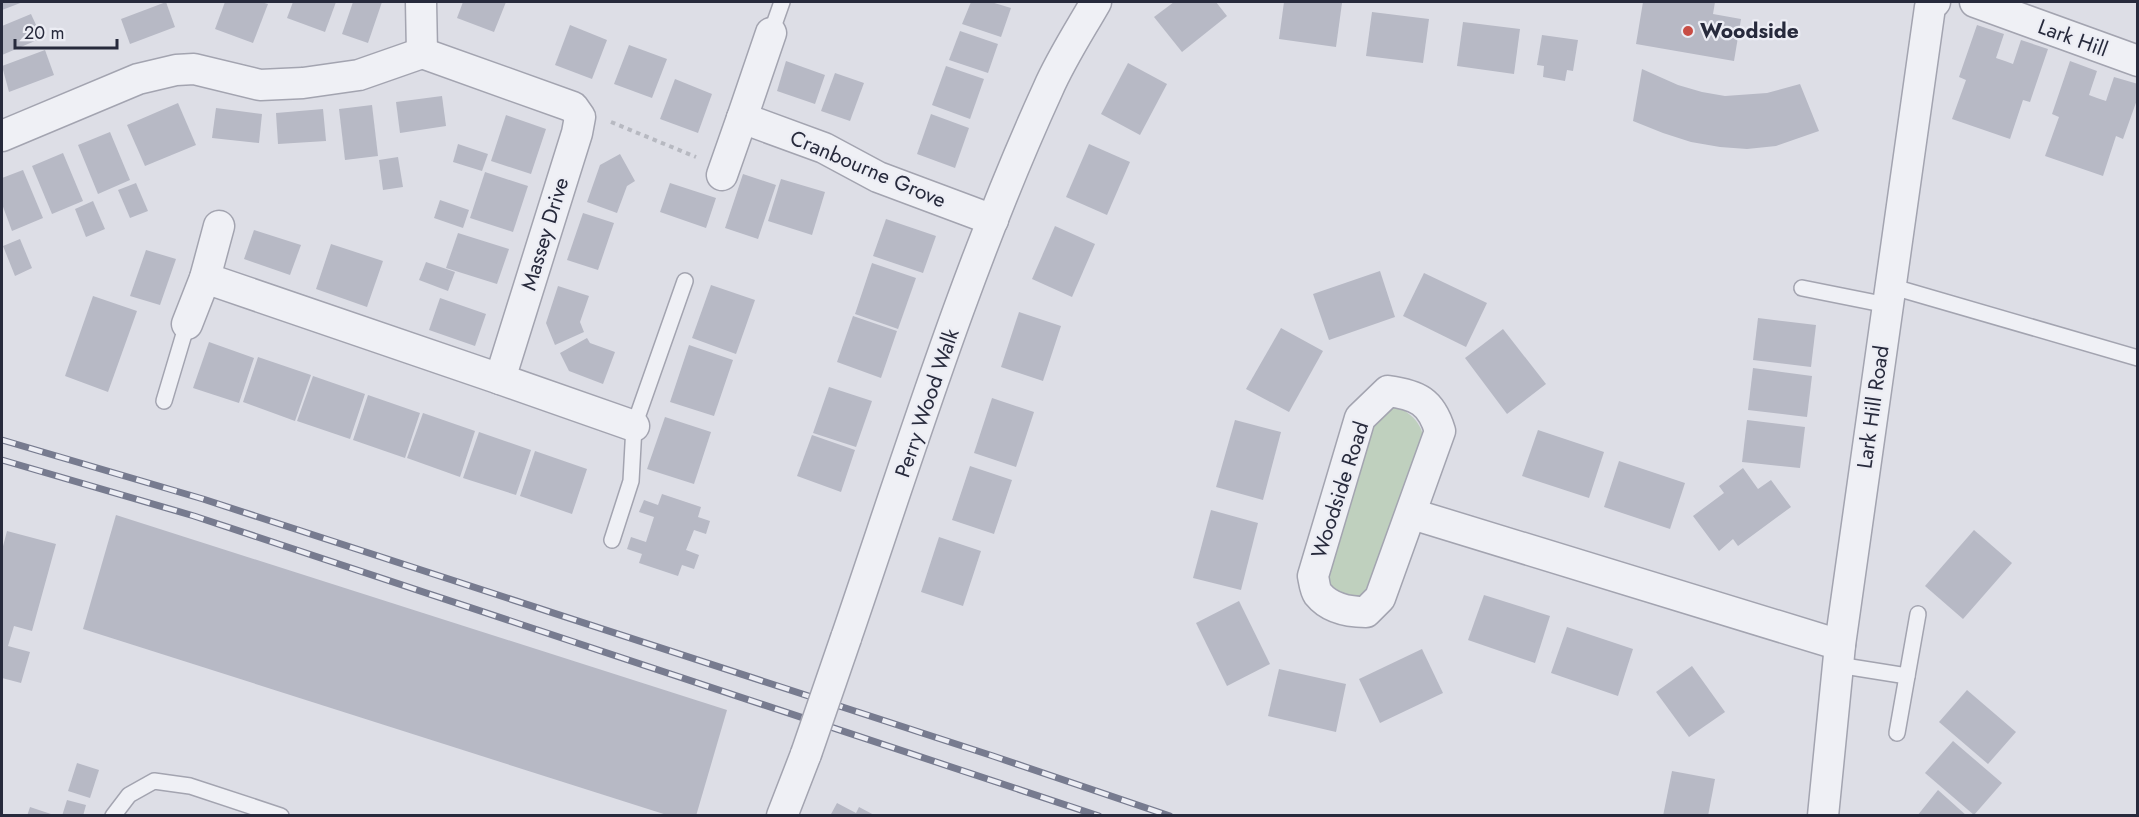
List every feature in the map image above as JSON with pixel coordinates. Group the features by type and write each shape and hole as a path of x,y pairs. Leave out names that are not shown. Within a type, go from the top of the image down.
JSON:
{"street":[{"path":"421,2 422,53"},
{"name":"Perry Wood Walk","path":"782,816 993,220 1048,87 1096,2"},
{"name":"Lark Hill Road","path":"1823,816 1839,655 1888,295 1930,7 1935,2"},
{"name":"Lark Hill","path":"1975,2 2138,61"},
{"path":"723,172 771,33"},
{"path":"2,136 138,79 176,70 194,69 260,85 303,83 359,75 422,53 573,106"},
{"name":"Massey Drive","path":"500,379 577,134 579,117 573,106"},
{"name":"Cranbourne Grove","path":"742,118 824,148 878,177 993,220"},
{"path":"187,324 205,278 219,226"},
{"path":"205,278 634,426"},
{"name":"Woodside Road","path":"1388,391 1407,394 1424,403 1434,414 1440,430 1412,514 1380,598 1366,612 1348,612 1334,606 1317,593 1313,576 1360,418 1388,391"},
{"path":"1412,514 1839,655"}],"lane":[{"path":"771,33 782,2"},
{"path":"612,540 631,481 634,426 685,281"},
{"path":"1802,288 1888,295 2138,358"},
{"path":"164,401 187,324"},
{"path":"1897,733 1918,614"},
{"path":"1839,655 1907,676"},
{"path":"113,816 129,795 154,781 190,786 281,816"}],"path":[{"path":"573,106 723,172"}],"green space":[{"path":"1396,405 1415,420 1421,428 1424,440 1370,593 1359,603 1324,590 1377,410"}],"building":[{"path":"2,2 23,2 2,10"},
{"path":"166,2 175,27 130,44 121,19"},
{"path":"225,2 268,4 253,43 215,29"},
{"path":"293,2 336,2 325,32 287,18"},
{"path":"353,2 382,2 368,43 342,34"},
{"path":"463,2 506,2 494,32 457,18"},
{"path":"971,2 991,2 1011,8 1001,37 962,24"},
{"path":"1174,2 1216,2 1227,16 1182,52 1154,17"},
{"path":"1284,2 1342,3 1336,47 1279,39"},
{"name":"Woodside","path":"1643,2 1715,2 1713,14 1741,19 1734,61 1636,44"},
{"path":"1372,12 1429,19 1423,63 1366,56"},
{"path":"31,14 42,38 2,55 2,26"},
{"path":"1463,22 1520,29 1514,74 1457,66"},
{"path":"570,25 607,40 592,79 555,65"},
{"path":"1977,25 2004,34 1996,58 2013,64 2021,40 2048,49 2030,102 2023,100 2010,139 1952,119 1966,80 1959,77"},
{"path":"960,31 998,44 988,73 949,60"},
{"path":"1542,35 1578,40 1573,71 1567,70 1565,81 1543,77 1544,66 1537,65"},
{"path":"629,45 667,59 652,98 614,84"},
{"path":"45,50 54,75 9,92 2,66"},
{"path":"786,61 825,75 815,104 777,91"},
{"path":"2070,61 2097,71 2089,95 2097,98 2106,101 2114,77 2138,84 2138,97 2123,139 2116,136 2103,176 2045,156 2059,117 2052,114"},
{"path":"1128,63 1167,84 1140,135 1101,114"},
{"path":"946,66 984,79 970,119 932,105"},
{"path":"1642,69 1678,85 1725,96 1767,93 1800,84 1819,131 1776,146 1747,149 1691,142 1663,133 1633,121"},
{"path":"835,73 864,83 850,121 821,111"},
{"path":"675,79 712,94 698,133 660,119"},
{"path":"442,96 446,126 400,133 396,102"},
{"path":"178,103 196,145 145,166 127,125"},
{"path":"372,105 378,156 345,160 339,109"},
{"path":"216,108 262,114 259,143 212,138"},
{"path":"323,109 326,141 278,144 276,113"},
{"path":"931,114 969,128 955,168 917,154"},
{"path":"506,115 546,129 531,174 491,161"},
{"path":"110,132 130,180 98,194 78,145"},
{"path":"458,144 488,154 482,171 453,162"},
{"path":"1089,144 1130,162 1107,215 1066,197"},
{"path":"63,153 83,201 52,214 32,166"},
{"path":"620,154 635,181 627,186 617,213 587,202 600,165"},
{"path":"398,157 403,187 383,190 379,160"},
{"path":"23,170 43,218 12,231 2,204 2,178"},
{"path":"485,172 528,186 513,232 470,218"},
{"path":"743,174 776,185 758,239 725,228"},
{"path":"781,179 825,192 812,235 768,221"},
{"path":"136,183 148,211 130,218 118,190"},
{"path":"670,183 716,198 706,228 660,212"},
{"path":"440,200 469,210 463,228 434,218"},
{"path":"93,201 105,229 86,237 75,209"},
{"path":"583,213 614,223 598,270 567,260"},
{"path":"886,219 936,236 923,273 873,256"},
{"path":"1055,226 1095,244 1072,297 1032,279"},
{"path":"254,230 301,245 290,275 244,259"},
{"path":"458,233 509,249 497,284 446,268"},
{"path":"20,239 32,268 15,276 3,246"},
{"path":"331,244 383,261 367,307 316,289"},
{"path":"146,250 176,259 160,305 130,296"},
{"path":"426,262 455,272 448,291 419,280"},
{"path":"872,263 916,278 898,329 855,314"},
{"path":"1380,271 1395,317 1329,340 1313,294"},
{"path":"1424,273 1487,303 1466,347 1403,316"},
{"path":"711,285 755,300 736,354 692,338"},
{"path":"558,286 589,296 580,322 584,332 555,345 546,323"},
{"path":"93,296 137,311 108,392 65,376"},
{"path":"440,298 486,314 475,346 429,330"},
{"path":"1019,312 1061,326 1043,381 1001,367"},
{"path":"853,316 897,331 881,378 837,362"},
{"path":"1758,318 1816,325 1811,367 1753,360"},
{"path":"1281,328 1323,351 1289,412 1246,389"},
{"path":"1503,329 1546,384 1507,414 1465,358"},
{"path":"587,338 590,343 615,352 603,384 569,371 560,353"},
{"path":"209,342 254,358 239,403 193,388"},
{"path":"689,345 733,360 714,416 670,402"},
{"path":"258,357 311,375 295,421 243,402"},
{"path":"1753,368 1812,376 1807,417 1748,410"},
{"path":"313,376 365,394 350,439 297,421"},
{"path":"829,387 872,401 856,447 813,433"},
{"path":"368,395 420,413 405,458 353,440"},
{"path":"992,398 1034,412 1016,467 974,453"},
{"path":"423,413 475,431 460,477 407,458"},
{"path":"665,417 711,432 694,484 647,469"},
{"path":"1235,420 1281,432 1263,500 1216,487"},
{"path":"1747,420 1805,427 1800,468 1742,462"},
{"path":"1538,430 1604,452 1589,498 1522,476"},
{"path":"479,432 531,450 516,495 463,478"},
{"path":"812,435 855,450 841,492 797,476"},
{"path":"535,451 587,469 572,514 520,496"},
{"path":"1619,461 1685,483 1670,529 1604,507"},
{"path":"970,466 1012,480 994,534 952,520"},
{"path":"1743,468 1758,489 1771,480 1791,507 1738,546 1733,539 1719,551 1693,516 1724,493 1719,486"},
{"path":"662,494 701,507 698,517 710,521 706,534 694,530 686,550 699,555 694,569 682,565 678,576 639,563 642,554 627,549 631,537 646,542 654,517 639,512 644,500 658,505"},
{"path":"1211,510 1258,523 1241,590 1193,578"},
{"path":"116,515 727,710 696,816 670,816 83,629"},
{"path":"1974,530 2012,563 1963,619 1925,586"},
{"path":"7,531 56,544 32,631 14,626 8,646 30,652 21,683 2,678 2,550"},
{"path":"939,537 981,551 963,606 921,592"},
{"path":"1484,595 1550,616 1535,663 1468,640"},
{"path":"1239,601 1270,664 1227,686 1196,623"},
{"path":"1567,627 1633,649 1618,696 1551,673"},
{"path":"1422,649 1443,693 1380,723 1359,679"},
{"path":"1692,666 1725,712 1689,737 1656,692"},
{"path":"1279,669 1346,684 1336,732 1268,716"},
{"path":"1967,690 2016,732 1988,764 1939,722"},
{"path":"1953,741 2002,783 1974,815 1925,773"},
{"path":"77,763 99,770 90,798 68,791"},
{"path":"1672,771 1715,779 1708,816 1663,816"},
{"path":"1938,790 1967,816 1917,816"},
{"path":"67,800 86,805 83,816 62,816"},
{"path":"837,803 856,813 859,807 876,816 830,816"},
{"path":"30,807 54,815 54,816 27,816"}],"railway":[{"path":"2,440 203,499 993,756 1170,816"},
{"path":"2,460 194,516 1099,816"}],"place":[{"name":"Woodside","path":"1688,31"}]}
